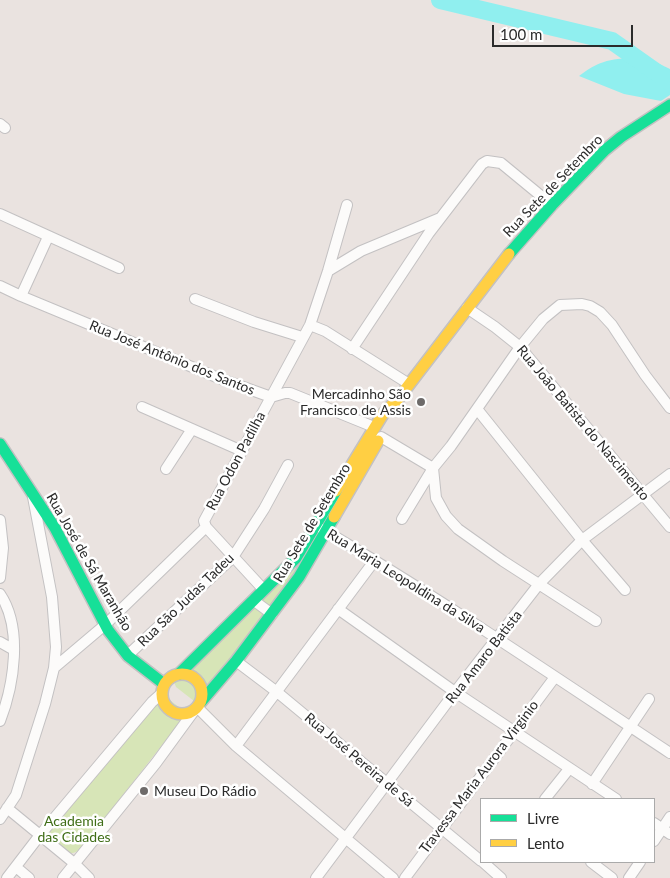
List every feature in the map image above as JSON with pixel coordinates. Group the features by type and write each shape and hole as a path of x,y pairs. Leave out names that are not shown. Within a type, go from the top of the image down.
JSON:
{"street":[{"name":"Rua Sete de Setembro","path":"179,674 300,553 321,528 377,432 391,419 398,399 506,257 552,205 605,150 621,137 670,105"},
{"path":"352,349 440,218 482,164 487,161 501,163 552,205"},
{"name":"Rua Odon Padilha","path":"54,668 106,624 206,527 204,520 310,325 347,205"},
{"path":"0,214 119,268"},
{"path":"328,271 361,251 440,218"},
{"path":"21,296 48,237"},
{"path":"0,298 4,288"},
{"name":"Rua José Antônio dos Santos","path":"4,288 221,379 271,396 290,393 377,432 433,468"},
{"path":"195,299 254,322 302,337"},
{"path":"402,519 433,468 478,409 520,347 543,319 560,305 590,306 600,312 670,408"},
{"name":"Rua João Batista do Nascimento","path":"467,308 496,327 520,347 670,526"},
{"path":"310,325 325,331 409,384"},
{"path":"142,407 242,451"},
{"path":"478,409 582,540 626,590"},
{"path":"166,469 192,429"},
{"name":"Rua José de Sá Maranhão","path":"0,444 62,539 106,624 128,655 163,689"},
{"name":"Rua São Judas Tadeu","path":"128,655 233,557 264,509 288,465"},
{"path":"433,468 436,498 446,516 469,537 596,621"},
{"name":"Rua Amaro Batista","path":"316,878 455,692 539,584 582,540 670,474"},
{"path":"0,819 16,795 45,704 54,668 56,646 52,597 32,494"},
{"path":"0,520 3,548 0,578"},
{"path":"206,527 264,590"},
{"name":"Rua Sete de Setembro","path":"197,706 236,661 310,560 321,528"},
{"name":"Rua Maria Leopoldina da Silva","path":"321,528 498,638 670,753"},
{"path":"300,553 310,560"},
{"path":"236,746 374,560"},
{"path":"0,594 9,613 14,650 8,698 0,721"},
{"path":"253,600 272,614"},
{"path":"338,609 455,692 614,798"},
{"path":"0,642 14,650"},
{"name":"Rua José Pereira de Sá","path":"236,661 277,692 441,829 480,858"},
{"path":"7,878 40,835 163,689 170,678 179,674 188,675 196,679 201,686 197,706 156,763 63,878"},
{"name":"Travessa Maria Aurora Virginio","path":"404,878 555,677"},
{"path":"163,689 163,702 168,709 176,714 185,714 197,706"},
{"path":"592,784 649,699"},
{"path":"197,706 236,746 393,878"},
{"path":"546,798 569,769"},
{"path":"7,808 74,863 89,878"},
{"path":"655,840 670,817"},
{"name":"Rua José Pereira de Sá","path":"487,863 501,878"},
{"path":"592,863 612,878"},
{"path":"629,878 639,863"},
{"path":"16,867 29,878"}],"green space":[{"path":"305,561 199,700 194,701 176,687 174,682 277,584"},
{"name":"Academia das Cidades","path":"166,697 184,711 184,717 83,846 73,853 62,849 48,834 161,698"}],"water":[{"path":"645,57 670,69 670,95 661,101 624,94 579,76 603,62"}],"waterway":[{"path":"440,0 612,41 670,82"}],"traffic: fast":[{"path":"509,254 552,205 605,150 621,137 670,105"},
{"path":"0,444 55,528 108,630 128,656 164,684"},
{"path":"179,674 296,558 336,491"},
{"path":"201,702 236,661 299,577 334,517"}],"traffic: slow":[{"path":"336,491 383,414 398,399 509,254"},
{"path":"334,517 378,441"},
{"path":"178,674 186,674 193,677 199,683 202,694 199,705 193,711 186,714 178,714 171,711 165,705 162,698 162,690 165,683 171,677 178,674"}],"place":[{"name":"Mercadinho São Francisco de Assis","path":"421,402"},
{"name":"Museu Do Rádio","path":"144,791"}]}
